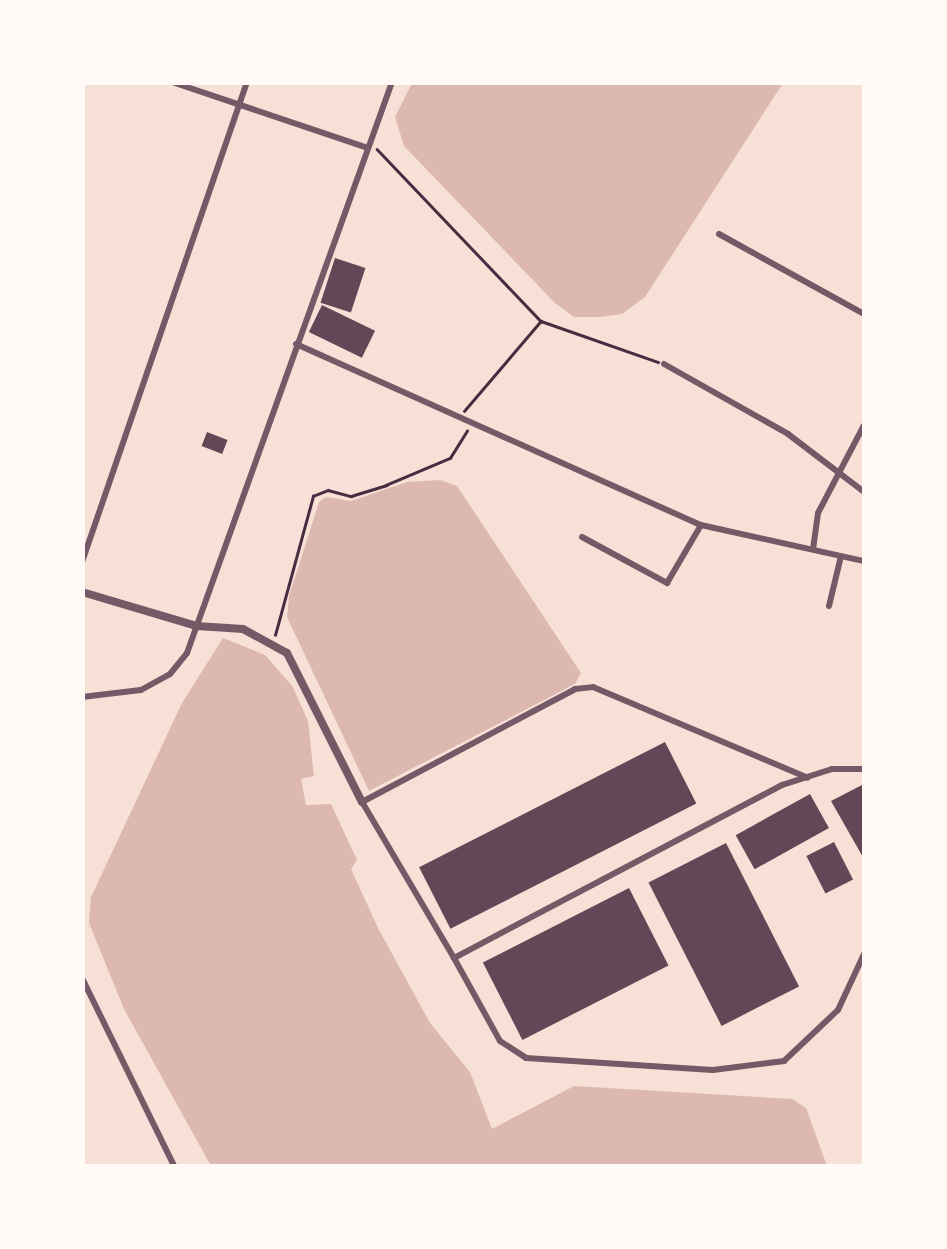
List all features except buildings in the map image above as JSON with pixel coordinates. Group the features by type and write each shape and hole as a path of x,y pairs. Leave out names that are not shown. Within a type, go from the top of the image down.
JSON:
{"street":[{"path":"172,82 365,148"},
{"path":"83,559 247,82"},
{"path":"82,697 141,690 170,674 198,626 365,148 392,82"},
{"path":"720,234 864,314"},
{"path":"296,344 701,524 864,561"},
{"path":"664,364 788,434 864,492"},
{"path":"813,550 818,513 864,426"},
{"path":"582,536 667,584 701,524"},
{"path":"829,606 841,556"},
{"path":"82,592 198,626 243,630 273,644 300,670 362,802 511,1052 713,1070 784,1061 838,1010 864,954"},
{"path":"362,802 576,689 593,687 808,778"},
{"path":"454,958 757,796 808,778 864,769"},
{"path":"82,978 174,1166"}],"path":[{"path":"365,148 378,150 541,321 664,364"},
{"path":"273,644 313,496 328,490 351,496 450,458 470,422 464,410 541,321"}],"shaded area":[{"path":"412,82 783,83 645,297 622,314 574,317 555,303 404,146 395,117"},
{"path":"440,480 457,486 581,673 575,684 369,791 287,617 289,596 319,502 326,497 351,501 407,482"},
{"path":"223,638 265,655 293,687 308,721 314,776 301,779 306,805 331,804 357,860 351,869 378,928 430,1023 470,1072 492,1129 574,1086 792,1099 806,1108 827,1166 211,1166 124,1009 89,923 91,897 182,703"}]}
